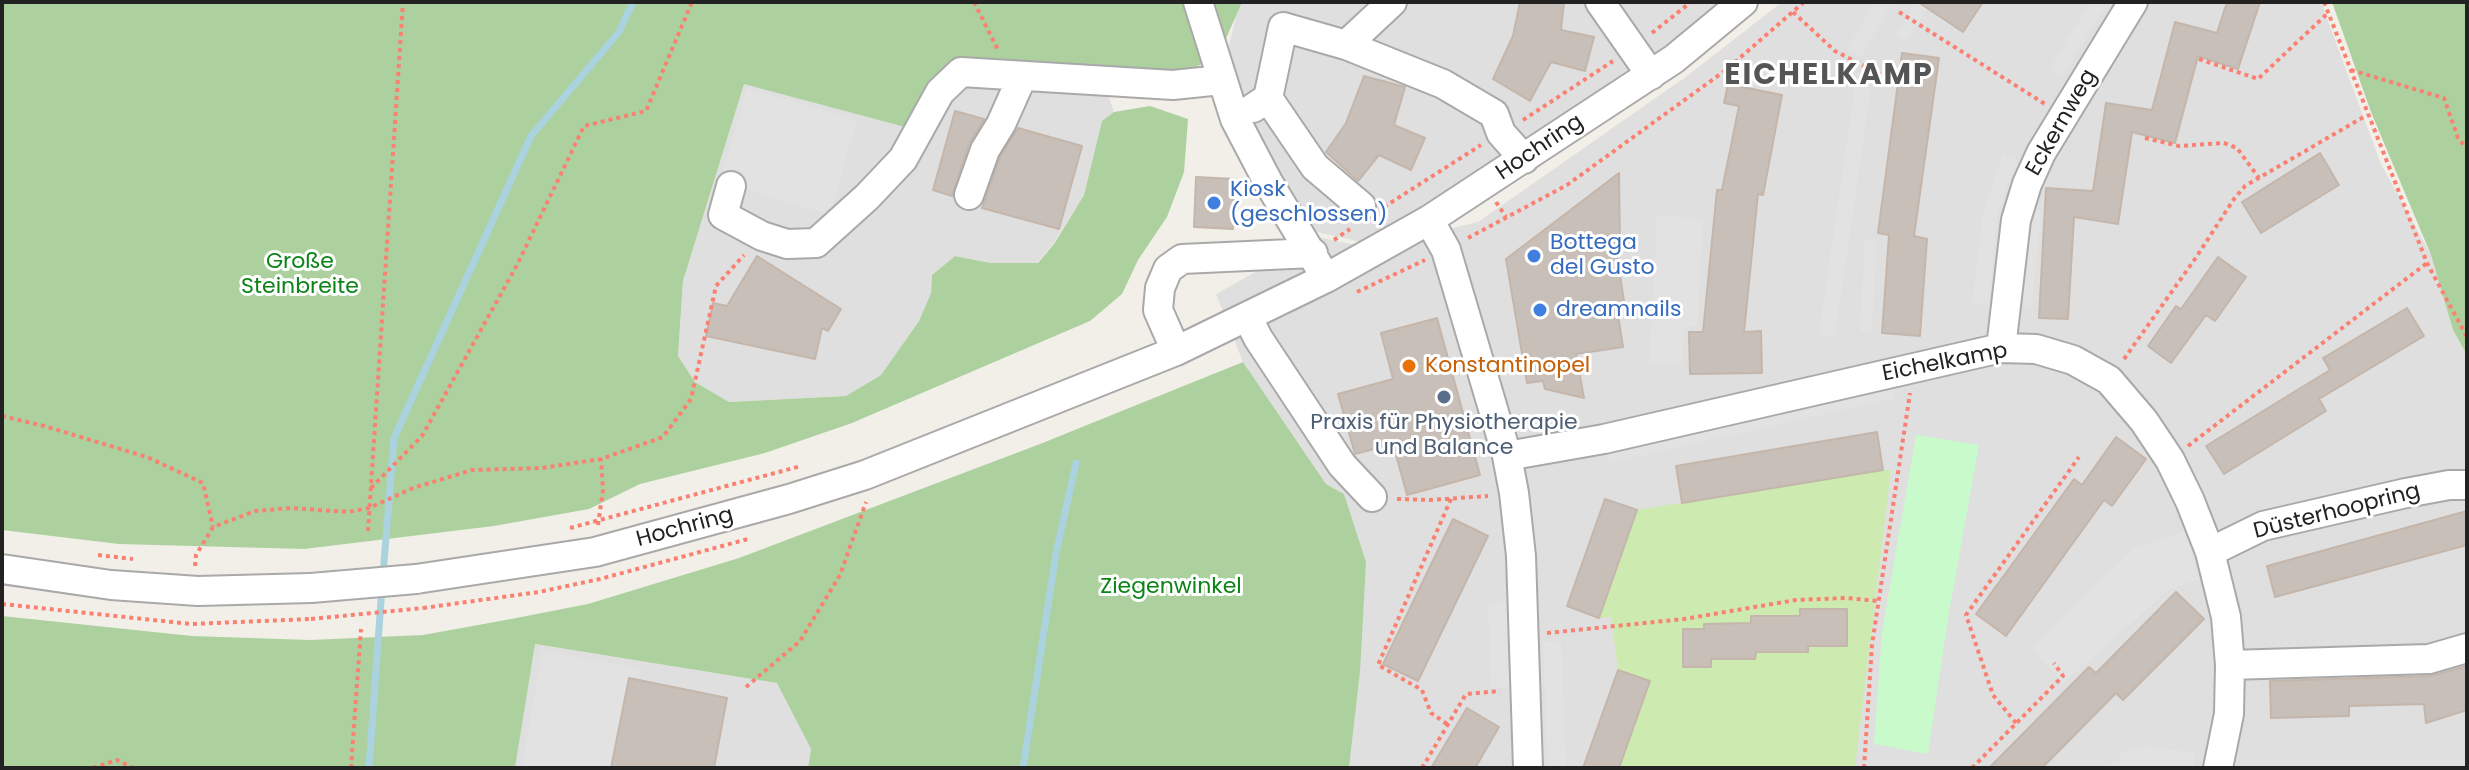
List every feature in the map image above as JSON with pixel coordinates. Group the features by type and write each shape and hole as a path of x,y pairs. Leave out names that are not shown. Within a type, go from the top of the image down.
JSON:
{"street":[{"path":"1198,2 1235,119 1268,182 1320,265"},
{"path":"1346,45 1392,2"},
{"path":"1600,2 1651,75"},
{"name":"Hochring","path":"2,569 111,585 198,591 311,588 598,566 684,529 865,475 1176,351 1248,318 1320,265 1429,220 1651,75 1743,2"},
{"name":"Eckernweg","path":"2001,348 2016,220 2027,184 2133,2"},
{"path":"1235,119 1268,98 1283,27 1346,45 1443,84 1494,114 1501,133 1524,159"},
{"path":"731,186 723,215 762,236 787,244 816,243 903,159 940,92 961,72 1173,85 1221,80"},
{"path":"969,195 985,150 1001,124 1018,77"},
{"path":"1268,98 1315,167 1363,216"},
{"path":"1429,220 1446,250 1507,456 1514,493 1521,556 1528,768"},
{"path":"1176,351 1158,310 1160,288 1168,269 1182,259 1320,265"},
{"path":"1248,318 1342,465 1372,497"},
{"name":"Eichelkamp","path":"1507,456 1618,436 2001,348 2036,349 2073,360 2109,380 2144,421 2170,460 2210,552 2226,617 2230,665 2223,767"},
{"name":"Düsterhoopring","path":"2210,552 2263,526 2406,493 2467,485"},
{"path":"2230,665 2429,659 2467,648"}],"path":[{"path":"368,531 403,2"},
{"path":"371,488 422,436 517,265 584,126 646,111 692,2"},
{"path":"974,2 1018,77"},
{"path":"1320,265 1363,216 1501,133 1632,48 1691,2"},
{"path":"2324,2 2427,263 2467,337"},
{"path":"1793,12 1835,51 1880,74"},
{"path":"1899,12 2064,116"},
{"path":"2199,59 2258,79 2328,13"},
{"path":"2350,70 2444,98 2458,138 2467,149"},
{"path":"2109,380 2245,186 2367,115"},
{"path":"2145,138 2179,146 2224,143 2237,148 2259,178"},
{"path":"195,566 196,555 213,527 255,511 291,508 348,512 369,508 413,488 472,470 542,468 601,459 663,437 691,399 716,286 762,236"},
{"path":"2170,460 2427,263"},
{"path":"1864,768 1872,645 1913,367"},
{"path":"2,416 147,457 203,483 213,527"},
{"path":"2016,723 1993,695 1966,615 2079,457"},
{"path":"2,604 191,624 311,619 539,592 598,566 598,522 603,490 601,459"},
{"path":"558,531 802,466"},
{"path":"1372,497 1451,499 1514,493"},
{"path":"746,687 800,641 840,575 868,496"},
{"path":"1447,724 1431,713 1422,690 1378,665 1451,499"},
{"path":"86,554 133,559"},
{"path":"1525,635 1684,619 1796,600 1846,598 1879,601"},
{"path":"351,768 361,629"},
{"path":"1972,768 2063,676 2054,663"},
{"path":"1422,768 1466,694 1526,689"},
{"path":"93,768 117,760 133,768"}],"shaded area":[{"path":"1242,2 1737,2 1370,244 1317,232 1300,243 1221,80 1238,7"},
{"path":"1782,2 2321,2 2381,164 2431,255 2453,330 2467,355 2467,768 1349,768 1360,672 1344,494 1326,484 1243,362 1216,294 1318,237 1370,248 1478,222 1687,76"},
{"path":"1874,2 1892,2 1861,58 1847,50"},
{"path":"1916,2 1932,2 1906,42 1895,35"},
{"path":"2090,2 2108,2 2063,76 2050,68"},
{"path":"961,71 1103,81 1114,112 1102,122 1084,195 1037,263 990,263 955,256 932,275 931,293 919,321 881,375 846,396 729,402 695,382 678,356 683,281 744,83 920,131"},
{"path":"1857,72 1873,74 1835,336 1819,334"},
{"path":"747,88 857,120 830,215 720,182"},
{"path":"2003,153 2018,160 1997,214 1989,306 1972,303 1983,211"},
{"path":"2025,209 2041,210 2032,307 2017,306"},
{"path":"1657,216 1703,218 1697,326 1684,326 1682,365 1649,363"},
{"path":"1865,239 1877,241 1872,332 1860,331"},
{"path":"1892,382 1895,398 1609,463 1605,447"},
{"path":"2185,531 2199,579 2168,590 2063,684 2032,649 2134,548"},
{"path":"1508,602 1510,687 1491,688 1488,603"},
{"path":"1561,641 1566,767 1548,768 1543,642"},
{"path":"534,644 778,683 811,749 808,768 515,768"},
{"path":"542,651 641,668 627,768 522,768"},
{"path":"2146,746 2195,753 2193,768 2107,768 2124,752"}],"green space":[{"name":"Große Steinbreite","path":"2,2 1242,2 1217,59 1147,84 961,71 920,131 744,84 683,281 678,356 695,382 729,402 846,396 881,375 919,321 931,293 932,275 955,256 990,263 1038,263 1054,244 1084,195 1102,121 1114,112 1150,106 1188,119 1184,172 1167,217 1138,260 1122,294 1090,321 852,423 765,453 640,484 589,509 494,526 304,549 119,544 2,530"},
{"path":"2332,2 2467,2 2467,355 2453,330 2431,255 2371,112"},
{"name":"Ziegenwinkel","path":"1243,362 1326,484 1344,494 1366,562 1360,672 1349,768 808,768 811,749 777,683 535,644 515,768 2,768 2,616 192,636 310,640 423,635 588,604 739,558 1040,444"},
{"path":"1916,435 1979,445 1948,618 1928,754 1874,744 1882,632"},
{"path":"1891,470 1855,768 1619,768 1650,682 1618,670 1611,617 1599,618 1637,510","holes":["1801,609 1846,609 1846,646 1808,646 1808,652 1756,652 1755,659 1711,659 1711,667 1683,667 1683,629 1704,629 1704,624 1751,623 1800,616"]}],"building":[{"path":"1520,2 1564,2 1561,30 1594,37 1585,71 1551,62 1530,101 1493,79 1513,36"},
{"path":"1918,2 1983,2 1963,32"},
{"path":"2227,2 2260,2 2238,69 2198,56 2175,143 2132,132 2118,224 2074,217 2068,319 2039,318 2046,188 2093,191 2106,103 2152,110 2175,22 2217,33"},
{"path":"1902,53 1939,58 1914,236 1927,239 1920,336 1882,333 1889,235 1878,233"},
{"path":"1364,76 1405,87 1394,125 1425,138 1411,170 1379,155 1358,181 1326,152 1346,123"},
{"path":"1728,84 1782,95 1763,195 1758,194 1744,332 1761,331 1762,373 1690,374 1689,332 1703,332 1717,190 1722,190 1739,106 1724,103"},
{"path":"955,111 984,119 969,144 952,196 933,190"},
{"path":"1018,128 1082,146 1059,229 982,208 1000,157"},
{"path":"2320,153 2339,185 2261,233 2242,202"},
{"path":"1619,173 1620,250 1616,250 1624,301 1616,302 1623,347 1576,354 1584,398 1545,389 1543,381 1527,383 1506,259"},
{"name":"Kiosk (geschlossen)","path":"1196,177 1235,179 1233,229 1194,227"},
{"path":"757,256 841,309 828,331 822,328 815,359 706,336 713,303 727,306"},
{"path":"2218,257 2246,277 2215,321 2206,315 2171,363 2148,346 2176,306 2181,309"},
{"path":"2407,308 2424,336 2319,399 2326,411 2224,474 2206,446 2330,370 2323,358"},
{"path":"1437,318 1480,475 1407,495 1393,444 1355,454 1338,394 1393,379 1381,333"},
{"path":"1877,432 1883,470 1682,503 1676,466"},
{"path":"2116,437 2146,459 2112,506 2104,500 2006,636 1976,614 2074,479 2082,485"},
{"path":"1605,499 1637,510 1599,618 1567,606"},
{"path":"2467,511 2467,545 2275,597 2267,566"},
{"path":"1453,519 1488,536 1418,681 1383,664"},
{"path":"2176,592 2204,619 2123,700 2116,693 2042,768 1989,768 2089,667 2096,673"},
{"path":"1800,609 1847,609 1847,646 1808,646 1808,652 1756,652 1755,659 1711,659 1711,667 1683,667 1683,629 1704,629 1704,624 1751,623 1751,616 1800,616"},
{"path":"2467,666 2467,710 2426,723 2424,704 2349,706 2349,716 2271,718 2270,681 2430,676"},
{"path":"1618,670 1650,681 1619,768 1583,768"},
{"path":"629,678 727,698 714,768 611,768"},
{"path":"1467,708 1499,727 1475,768 1431,768"}],"waterway":[{"path":"383,575 394,438 531,136 619,32 633,2"},
{"path":"1023,768 1056,553 1076,463"},
{"path":"369,768 382,587"}],"place":[{"name":"Kiosk (geschlossen)","path":"1214,203"},
{"name":"Bottega del Gusto","path":"1534,256"},
{"name":"dreamnails","path":"1540,310"},
{"name":"Konstantinopel","path":"1409,366"},
{"name":"Praxis für Physiotherapie und Balance","path":"1444,397"}],"district":[{"name":"EICHELKAMP","path":"1829,76"}]}
